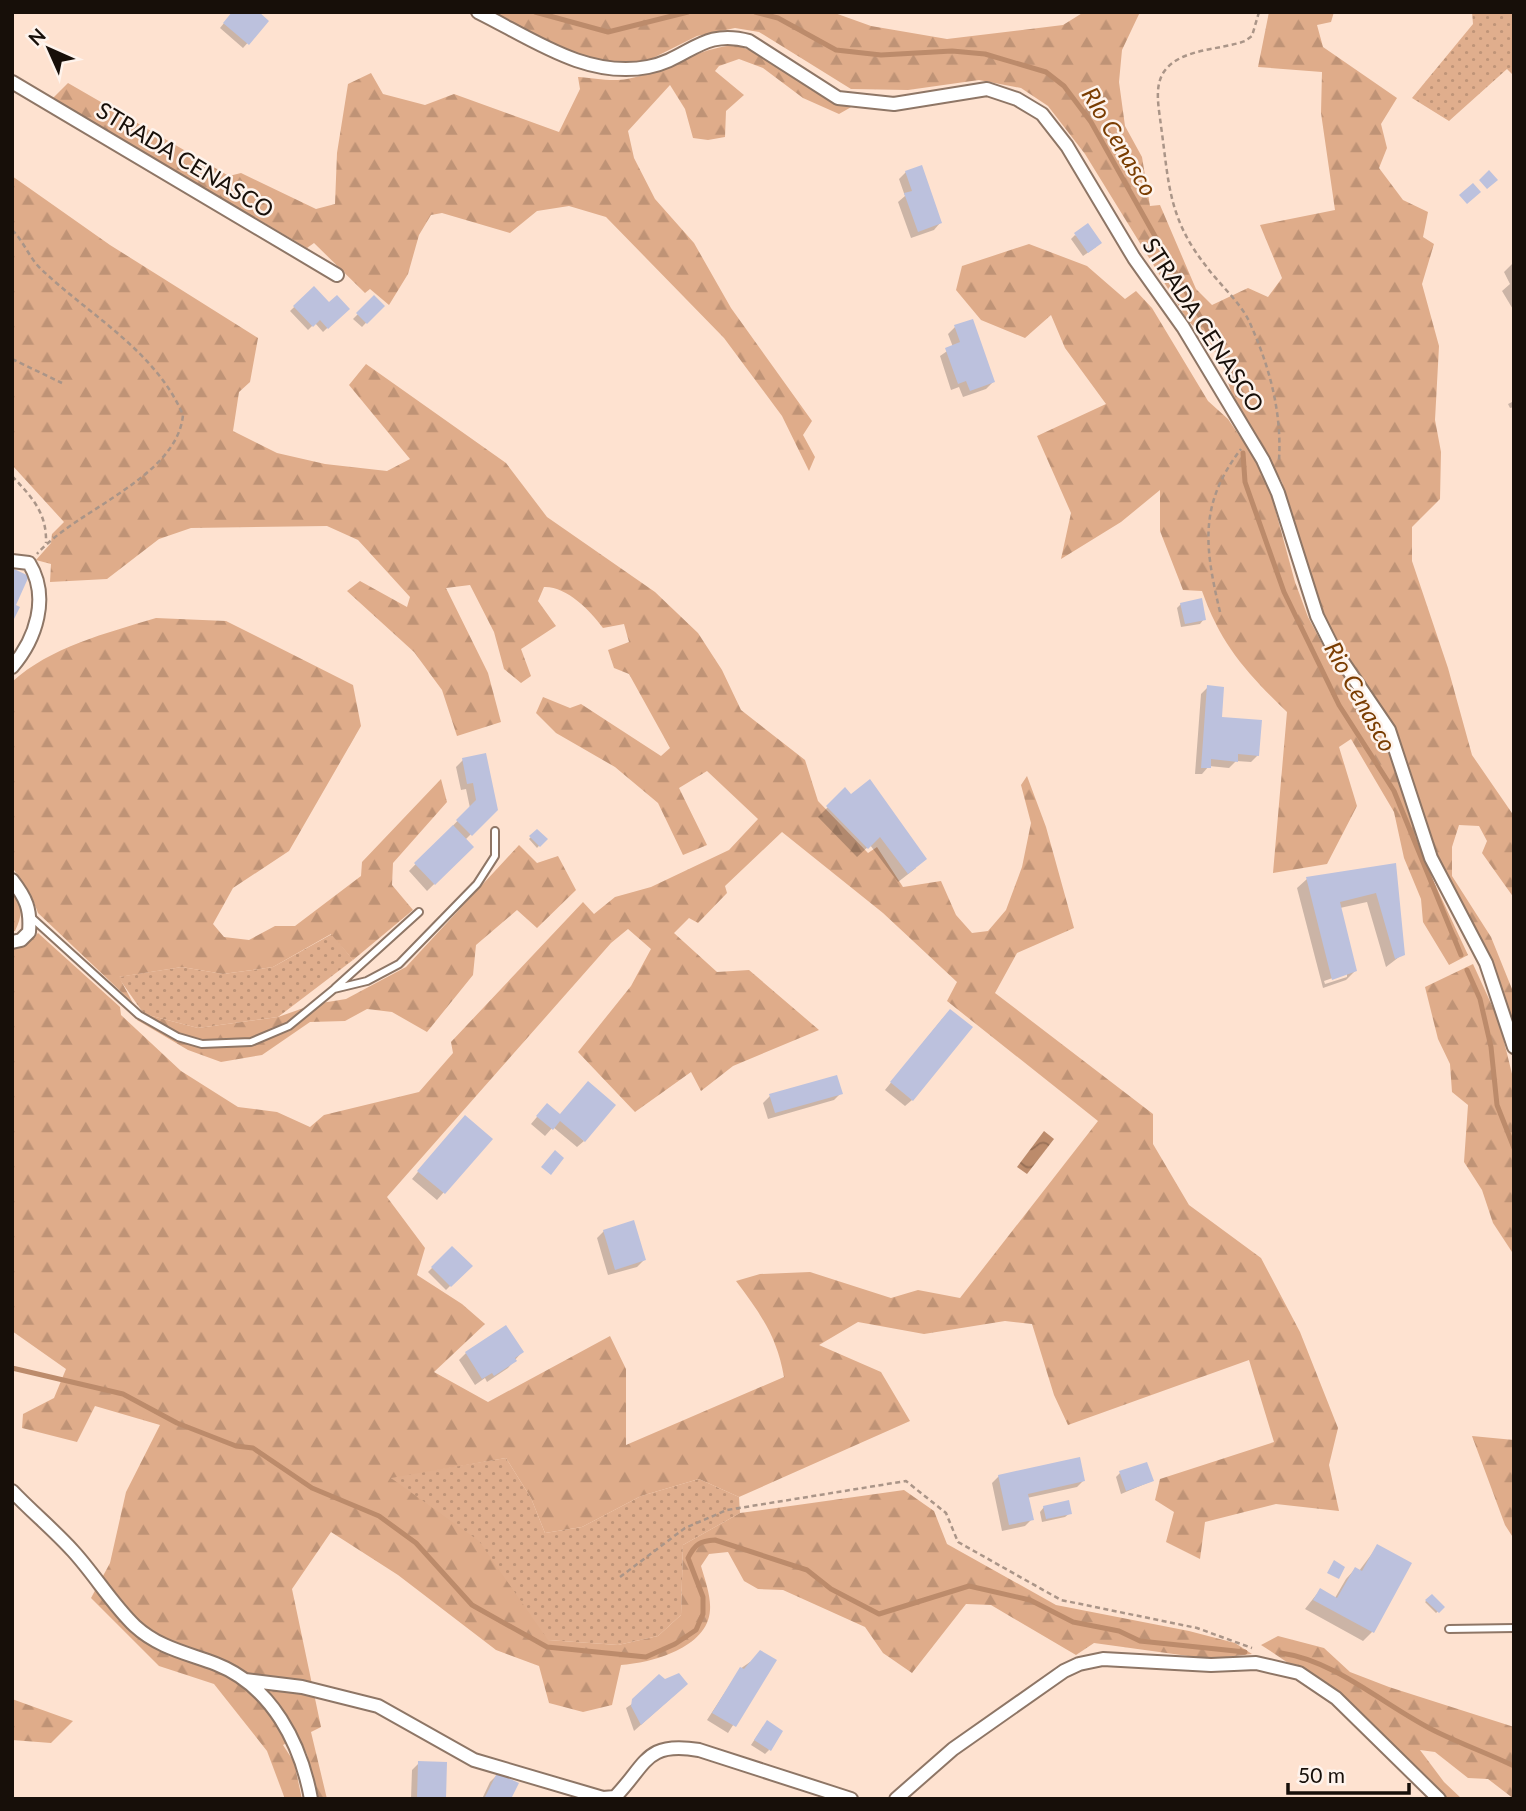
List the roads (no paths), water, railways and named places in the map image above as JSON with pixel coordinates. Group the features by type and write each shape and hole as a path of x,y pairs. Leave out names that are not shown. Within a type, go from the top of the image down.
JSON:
{"street":[{"name":"STRADA CENASCO","path":"478,12 568,58 611,69 649,67 714,37 732,36 749,41 838,98 894,104 957,91 987,89 1017,99 1042,114 1067,146 1134,258 1183,327 1250,438 1274,484 1317,616 1332,646 1389,730 1431,858 1486,963 1514,1047"},
{"name":"STRADA CENASCO","path":"12,82 337,275"},
{"path":"12,561 29,563 37,582 40,605 29,645 12,667"},
{"path":"12,880 27,900 30,917 29,932 21,940 12,942"},
{"path":"12,1491 73,1551 134,1625 148,1637 165,1648 220,1666 260,1692 302,1758 311,1799"},
{"path":"896,1799 953,1749 1064,1671 1079,1664 1103,1659 1211,1665 1256,1663 1299,1673 1336,1698 1439,1799"},
{"path":"245,1680 302,1687 378,1706 474,1760 603,1798 615,1797 648,1755 659,1749 677,1746 699,1750 851,1799"}],"lane":[{"path":"334,989 367,981 399,964 477,884 495,856 495,831"},
{"path":"30,917 139,1015 178,1037 202,1044 251,1042 289,1026 419,912"},
{"path":"1449,1629 1514,1628"}],"water":[{"path":"1044,1131 1054,1139 1027,1174 1017,1167"}],"waterway":[{"name":"RIo Cenasco","path":"535,12 608,32 688,12"},
{"name":"RIo Cenasco","path":"755,12 778,18 836,50 881,55 952,51 985,54 1046,72 1064,86 1091,122 1240,392"},
{"name":"Rio Cenasco","path":"1243,453 1245,482 1284,592 1339,705 1394,791 1461,955"},
{"name":"Rio Cenasco","path":"1467,970 1480,999 1491,1047 1497,1105 1514,1148"},
{"path":"12,1368 123,1394 177,1423 236,1446 253,1448 312,1488 379,1516 416,1543 472,1605 547,1647 646,1657 675,1644 696,1630 703,1614 703,1597 688,1558 698,1544 715,1540 807,1570 831,1589 879,1614 969,1586 1030,1600 1073,1622 1119,1631 1140,1641 1245,1652"},
{"path":"1281,1653 1302,1658 1343,1675 1420,1723 1514,1766"}]}
